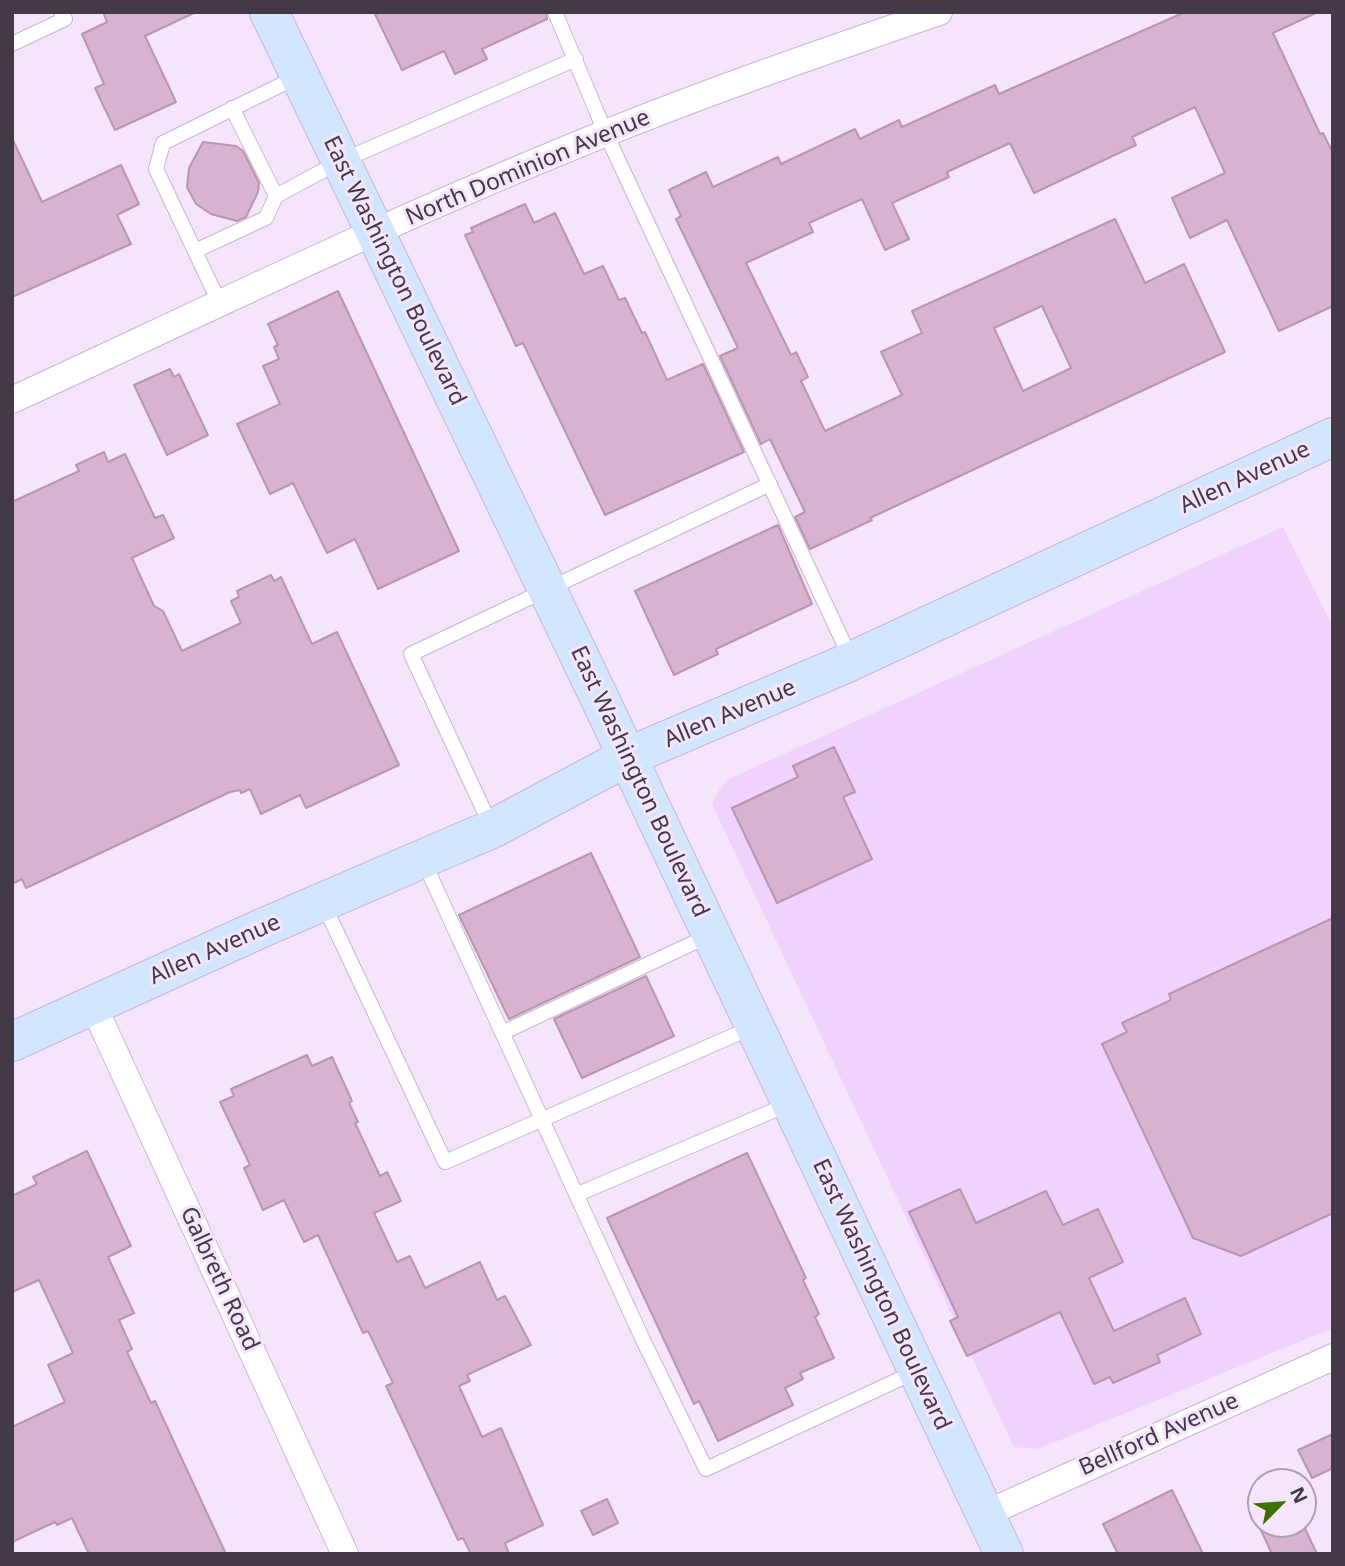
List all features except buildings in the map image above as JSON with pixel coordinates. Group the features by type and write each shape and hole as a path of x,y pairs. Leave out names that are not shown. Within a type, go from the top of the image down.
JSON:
{"main road":[{"name":"East Washington Boulevard","path":"270,12 548,591 1004,1554"},
{"name":"Allen Avenue","path":"12,1042 492,829 627,757 852,660 1333,437"}],"street":[{"name":"North Dominion Avenue","path":"12,400 376,232 606,134 776,67 939,12"},
{"name":"Galbreth Road","path":"93,1005 345,1554"},
{"name":"Bellford Avenue","path":"985,1514 1333,1357"}],"lane":[{"path":"12,44 65,19 61,12"},
{"path":"555,12 606,134 852,660"},
{"path":"195,251 266,218 276,196 341,161 576,59"},
{"path":"220,304 156,169 163,143 300,75"},
{"path":"232,108 276,196"},
{"path":"492,829 411,654 770,484"},
{"path":"423,860 643,1340 706,1469 916,1371"},
{"path":"323,903 445,1162 754,1026"},
{"path":"502,1033 711,935"},
{"path":"578,1194 790,1103"}],"shaded area":[{"path":"1283,527 1333,627 1333,1328 1038,1449 1014,1447 712,804 719,790 731,778"}]}
